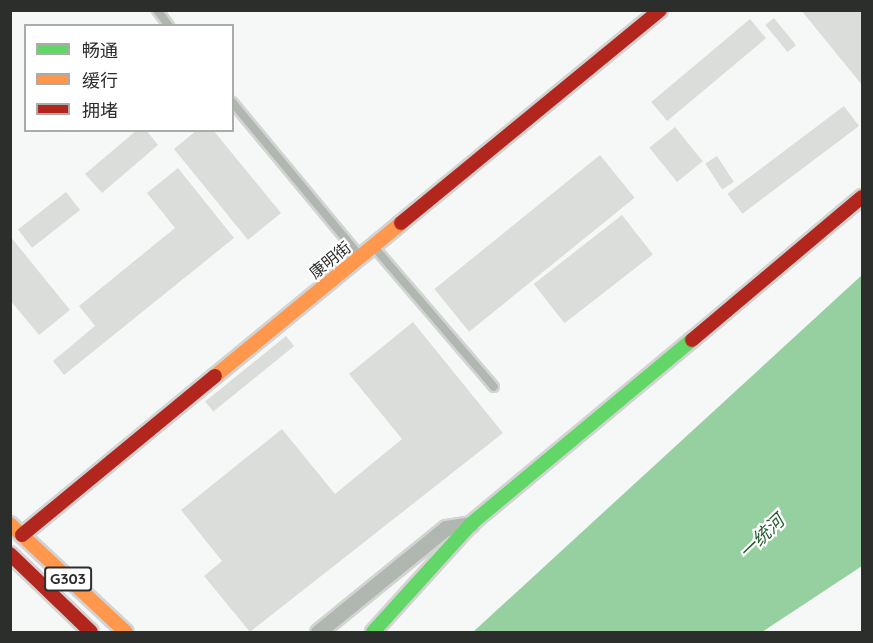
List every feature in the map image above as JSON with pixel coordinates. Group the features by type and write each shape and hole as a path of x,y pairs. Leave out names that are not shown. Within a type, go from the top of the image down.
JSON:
{"main road":[{"name":"康明街","path":"22,535 660,10"},
{"path":"373,633 471,525 862,197"},
{"name":"G303","path":"10,524 126,633"},
{"name":"G303","path":"10,554 91,633"}],"street":[{"path":"318,633 446,528 471,525"}],"lane":[{"path":"157,10 168,24"},
{"path":"234,104 360,257"},
{"path":"373,246 494,387"}],"water":[{"name":"一统河","path":"862,275 862,566 762,632 473,632"}],"building":[{"path":"801,10 862,10 862,85"},
{"path":"774,18 796,45 787,52 765,25"},
{"path":"750,19 766,38 667,121 651,102"},
{"path":"844,106 859,126 742,214 727,194"},
{"path":"675,127 703,161 677,182 649,148"},
{"path":"135,132 148,132 158,145 102,193 85,174"},
{"path":"195,132 215,132 281,213 248,240 174,149"},
{"path":"600,155 635,198 469,332 434,289"},
{"path":"717,156 734,182 722,190 705,164"},
{"path":"178,168 234,238 64,375 53,361 95,326 79,306 175,228 147,193"},
{"path":"66,192 80,210 32,248 18,230"},
{"path":"622,215 653,254 565,323 534,284"},
{"path":"10,236 70,310 39,335 10,300"},
{"path":"413,322 503,433 250,632 204,576 222,561 181,510 282,429 335,494 402,439 349,374"},
{"path":"286,336 294,346 213,412 205,401"}],"traffic: fast":[{"path":"373,632 471,524 692,340"}],"traffic: slow":[{"path":"215,376 401,223"},
{"path":"10,524 126,632"}],"traffic: jam":[{"path":"401,223 660,10"},
{"path":"692,340 862,197"},
{"path":"22,535 215,376"},
{"path":"10,554 91,632"}]}
